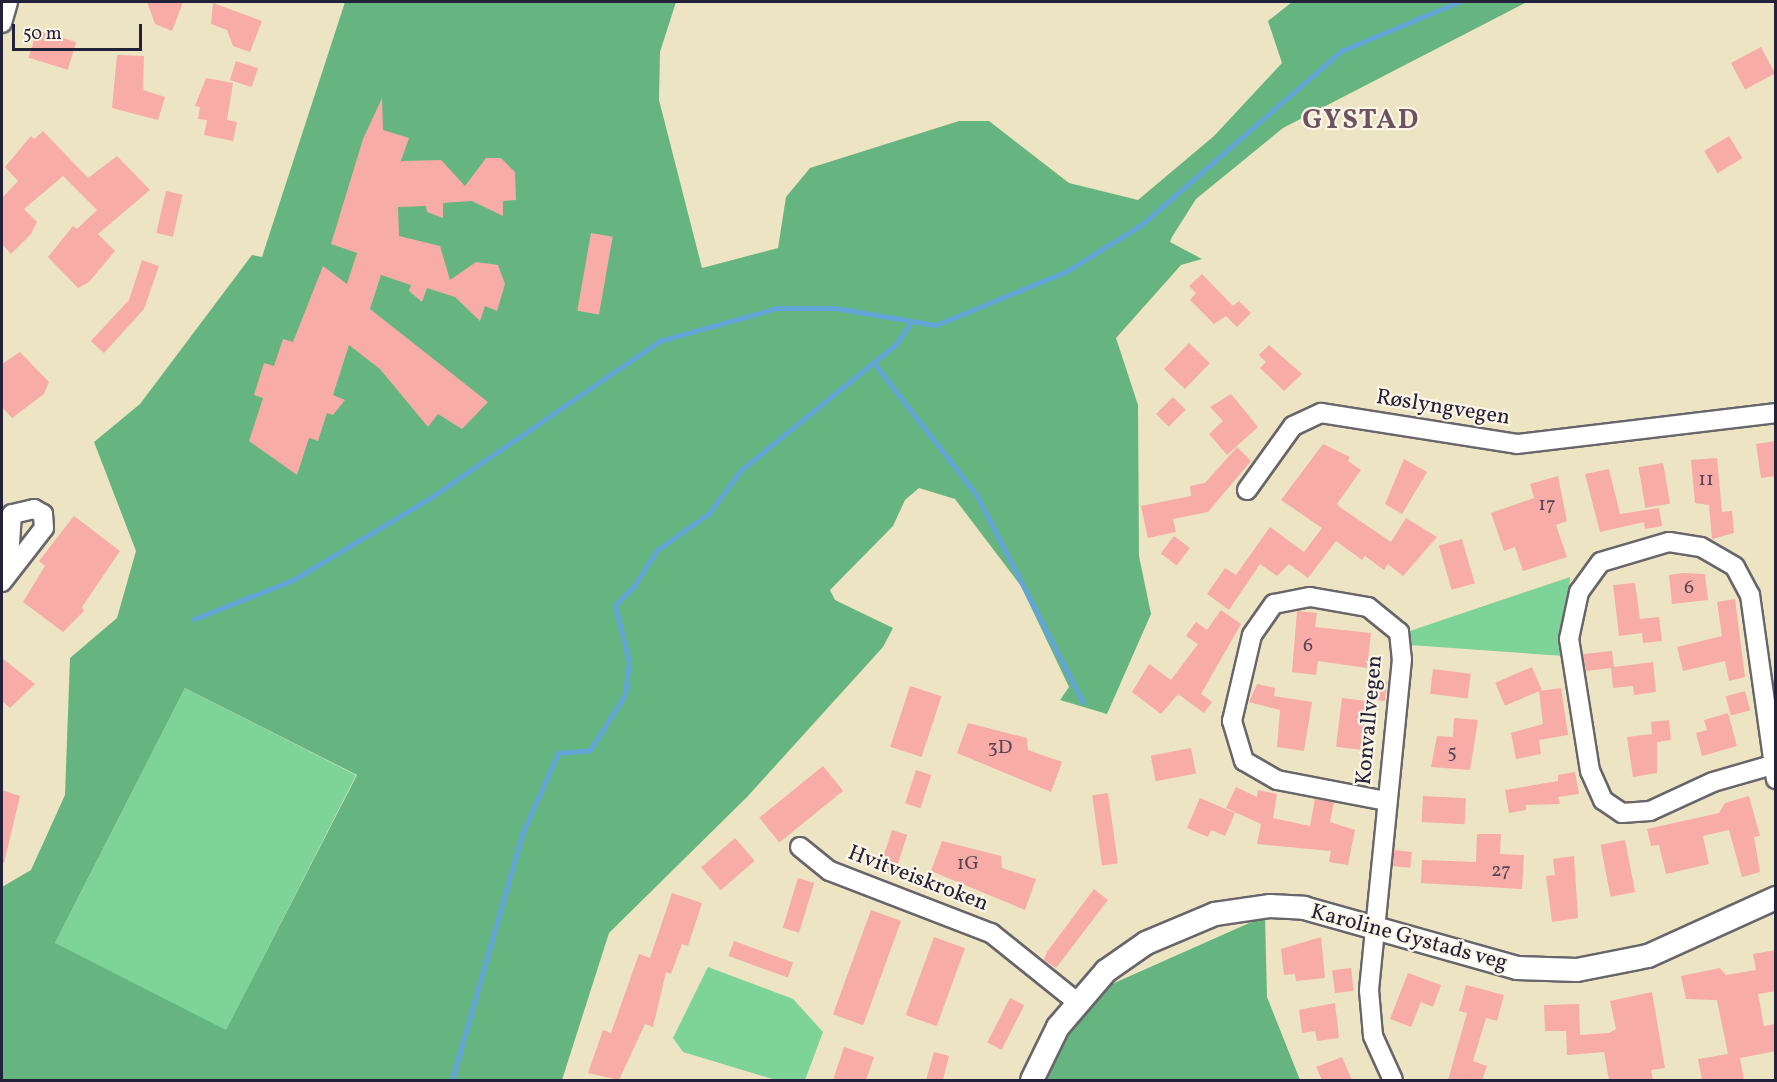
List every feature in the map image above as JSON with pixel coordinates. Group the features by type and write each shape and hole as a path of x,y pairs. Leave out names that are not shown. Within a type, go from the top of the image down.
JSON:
{"street":[{"path":"2,23 8,2"},
{"name":"Røslyngvegen","path":"1247,490 1293,426 1321,413 1517,444 1776,412"},
{"path":"1669,542 1701,547 1735,567 1754,614 1774,772 1713,782 1650,811 1622,813 1603,800 1590,771 1569,639 1579,592 1600,562 1669,542"},
{"name":"Konvallvegen","path":"1386,801 1277,780 1244,761 1232,721 1252,635 1274,604 1310,597 1368,607 1399,632 1402,659 1374,926 1370,1017 1393,1080"},
{"name":"Hvitveiskroken","path":"800,847 830,871 991,933 1076,1001"},
{"name":"Karoline Gystads veg","path":"1032,1080 1043,1051 1076,1001 1146,943 1215,914 1293,907 1374,926 1508,966 1577,970 1648,956 1776,898"}],"green space":[{"path":"345,2 676,2 660,52 659,100 702,268 778,248 786,197 810,168 959,121 989,121 1069,183 1138,200 1214,136 1282,63 1268,21 1292,2 1527,2 1283,128 1196,199 1172,237 1170,242 1202,259 1181,265 1116,338 1138,405 1139,556 1151,614 1107,714 1060,700 1069,687 1021,586 955,499 919,488 905,500 893,526 830,590 835,600 893,628 883,647 747,797 609,933 562,1080 2,1080 2,887 31,870 65,795 70,658 117,618 136,551 94,442 140,404 252,255 262,257","holes":["185,688 357,775 226,1030 55,943"]},
{"path":"1570,577 1564,656 1410,645 1410,631"},
{"path":"185,688 356,775 226,1031 55,944"},
{"path":"1265,916 1267,997 1300,1080 1039,1080 1094,992"},
{"path":"708,967 793,999 823,1032 805,1080 776,1080 683,1052 673,1038"}],"building":[{"path":"147,2 183,2 172,31 155,24"},
{"path":"213,3 262,21 250,52 233,46 227,30 211,24"},
{"path":"37,30 76,42 68,70 29,58"},
{"path":"1761,47 1775,73 1745,89 1731,63"},
{"path":"117,55 144,56 143,90 165,97 158,120 112,108"},
{"path":"236,61 258,68 252,87 230,80"},
{"path":"206,78 233,83 227,120 237,122 233,141 204,135 207,120 198,119 200,107 195,106"},
{"path":"382,98 383,130 409,138 401,161 441,160 465,186 486,158 501,158 515,172 516,200 503,201 503,216 472,201 443,203 443,218 427,212 426,206 398,207 399,236 440,246 450,280 476,262 498,265 505,284 497,311 485,306 480,321 455,297 427,288 422,302 409,291 411,285 381,275 370,309 488,402 462,429 438,414 428,427 380,369 349,345 333,395 345,400 333,415 327,413 318,441 309,438 297,475 249,441 263,398 254,395 264,363 274,366 283,339 293,342 323,266 347,284 357,253 331,244 363,139"},
{"path":"43,131 88,178 117,156 150,190 98,234 115,251 89,282 78,288 48,257 73,226 77,229 97,210 63,176 24,209 37,222 31,234 11,254 2,244 2,198 18,181 5,167 31,136 34,139"},
{"path":"1729,136 1742,158 1718,173 1704,151"},
{"path":"166,191 183,195 173,237 156,233"},
{"path":"591,233 613,237 599,315 577,311"},
{"path":"142,260 159,266 144,309 104,353 91,341 129,300"},
{"path":"1202,274 1233,306 1239,301 1251,313 1237,327 1226,316 1214,324 1190,300 1196,293 1189,286"},
{"path":"1189,343 1210,363 1185,389 1164,369"},
{"path":"1269,345 1302,374 1284,391 1260,368 1266,362 1259,355"},
{"path":"20,352 49,382 44,394 12,418 2,407 2,364"},
{"path":"1231,394 1258,427 1227,455 1209,434 1223,421 1210,407"},
{"path":"1173,397 1186,410 1169,427 1156,414"},
{"path":"1776,441 1776,476 1761,478 1756,444"},
{"path":"1323,444 1350,457 1348,461 1361,470 1337,504 1341,508 1391,542 1406,518 1437,537 1403,576 1388,564 1384,570 1365,556 1362,560 1336,541 1308,578 1289,564 1277,576 1260,564 1229,610 1207,594 1225,568 1236,575 1270,527 1304,552 1322,528 1281,500"},
{"path":"1237,447 1251,461 1208,512 1173,519 1176,532 1148,538 1141,506 1191,496 1190,486 1205,483"},
{"path":"1717,458 1722,512 1732,511 1734,533 1712,539 1709,505 1695,503 1691,460"},
{"path":"1404,459 1427,472 1402,514 1385,504"},
{"path":"1663,463 1670,503 1645,508 1638,467"},
{"path":"1609,469 1620,514 1659,508 1662,526 1645,529 1644,522 1600,532 1585,474"},
{"path":"1558,476 1567,521 1556,525 1567,557 1523,571 1515,547 1504,551 1491,513 1534,498 1530,484"},
{"path":"74,516 120,551 82,607 84,611 63,632 23,602 45,566 39,561"},
{"path":"1174,536 1190,548 1177,566 1161,554"},
{"path":"1462,539 1475,583 1452,590 1439,546"},
{"path":"1705,574 1708,600 1672,604 1669,575"},
{"path":"1635,583 1640,619 1659,617 1662,641 1643,643 1642,633 1619,636 1613,585"},
{"path":"1735,599 1745,677 1729,681 1725,661 1683,671 1677,647 1722,636 1717,602"},
{"path":"1221,610 1241,624 1201,694 1212,702 1204,713 1178,694 1161,714 1132,692 1149,664 1171,680 1198,644 1186,636 1196,622 1207,630"},
{"path":"1297,611 1317,613 1315,627 1371,633 1367,668 1318,661 1316,675 1292,672"},
{"path":"1612,651 1614,667 1653,662 1656,692 1634,695 1633,686 1613,688 1611,668 1586,671 1583,654"},
{"path":"2,658 35,684 10,708 2,701"},
{"path":"1532,667 1542,690 1505,706 1495,683"},
{"path":"1433,669 1471,674 1468,698 1430,694"},
{"path":"1367,680 1387,682 1385,701 1365,699"},
{"path":"1257,684 1275,688 1274,696 1312,702 1304,751 1277,747 1280,710 1249,702"},
{"path":"910,686 941,696 922,757 890,747"},
{"path":"1561,688 1568,735 1539,740 1541,754 1516,759 1511,733 1543,724 1539,691"},
{"path":"1745,691 1750,710 1731,715 1726,696"},
{"path":"1342,698 1367,701 1361,750 1336,747"},
{"path":"1728,713 1737,746 1702,756 1696,733 1707,730 1704,720"},
{"path":"1454,718 1478,720 1470,770 1431,767 1437,736 1453,737"},
{"path":"1669,720 1671,740 1657,742 1657,773 1633,777 1627,737 1652,734 1651,722"},
{"path":"968,723 1027,738 1028,750 1062,762 1051,792 957,753"},
{"path":"1191,748 1196,774 1156,781 1151,756"},
{"path":"823,766 843,791 779,842 759,818"},
{"path":"916,770 931,775 920,808 905,803"},
{"path":"1575,772 1579,794 1558,797 1560,804 1526,805 1526,810 1509,813 1505,790 1558,781 1558,775"},
{"path":"1236,787 1257,797 1258,790 1277,794 1273,818 1310,826 1315,799 1334,802 1330,822 1355,830 1348,865 1329,862 1331,851 1257,844 1261,824 1226,808"},
{"path":"2,790 20,796 4,863 2,863"},
{"path":"1108,793 1118,863 1102,866 1092,795"},
{"path":"1423,796 1466,798 1465,824 1422,822"},
{"path":"1749,796 1760,836 1754,837 1760,872 1742,877 1729,830 1703,836 1709,864 1666,874 1659,845 1651,846 1647,829 1719,813 1725,803"},
{"path":"1200,798 1235,813 1225,836 1211,830 1208,837 1187,828"},
{"path":"892,830 907,835 894,875 879,870"},
{"path":"1477,834 1501,834 1500,854 1524,855 1522,889 1421,883 1422,860 1476,862"},
{"path":"735,838 755,861 721,890 701,868"},
{"path":"1625,840 1635,892 1611,897 1600,845"},
{"path":"942,841 1001,856 1002,868 1036,879 1025,910 931,871"},
{"path":"1394,850 1412,852 1410,868 1392,866"},
{"path":"1574,856 1578,918 1552,922 1546,876 1555,875 1553,859"},
{"path":"798,878 814,883 799,933 783,928"},
{"path":"1094,889 1108,900 1056,968 1044,960 1047,952"},
{"path":"672,893 702,903 688,946 682,944 671,974 666,972 653,1027 645,1024 619,1080 588,1073 603,1030 611,1033 639,954 650,958"},
{"path":"871,910 901,921 863,1025 833,1014"},
{"path":"934,937 965,948 937,1026 906,1015"},
{"path":"1321,937 1325,978 1296,981 1295,974 1284,975 1281,949"},
{"path":"734,941 793,963 788,978 729,956"},
{"path":"1776,950 1776,991 1758,994 1764,1026 1776,1024 1776,1051 1740,1058 1744,1080 1702,1080 1698,1059 1728,1054 1717,1000 1686,999 1681,976 1720,968 1726,975 1756,970 1753,954"},
{"path":"1351,968 1354,991 1335,993 1332,970"},
{"path":"1408,973 1441,985 1433,1007 1421,1002 1411,1027 1390,1019"},
{"path":"1466,985 1504,995 1497,1021 1486,1018 1473,1061 1487,1066 1482,1080 1448,1080 1467,1013 1459,1011"},
{"path":"1652,992 1665,1068 1651,1070 1653,1080 1609,1080 1604,1052 1567,1055 1566,1031 1545,1031 1544,1005 1579,1004 1580,1035 1609,1033 1616,1029 1610,1001"},
{"path":"1010,998 1024,1005 1002,1050 987,1043"},
{"path":"1335,1003 1339,1038 1317,1041 1315,1031 1302,1033 1299,1010"},
{"path":"844,1047 874,1057 866,1080 833,1080"},
{"path":"934,1052 949,1056 943,1080 926,1080"},
{"path":"1342,1057 1352,1080 1322,1080 1316,1067"}],"waterway":[{"path":"194,619 293,580 430,498 659,341 777,308 835,308 936,325 1067,271 1141,225 1341,51 1458,2"},
{"path":"452,1080 522,834 558,753 590,750 625,695 629,662 615,605 634,586 657,550 709,513 741,470 897,343 910,324"},
{"path":"874,363 977,496 1083,702"}],"district":[{"name":"GYSTAD","path":"1361,121"}]}
